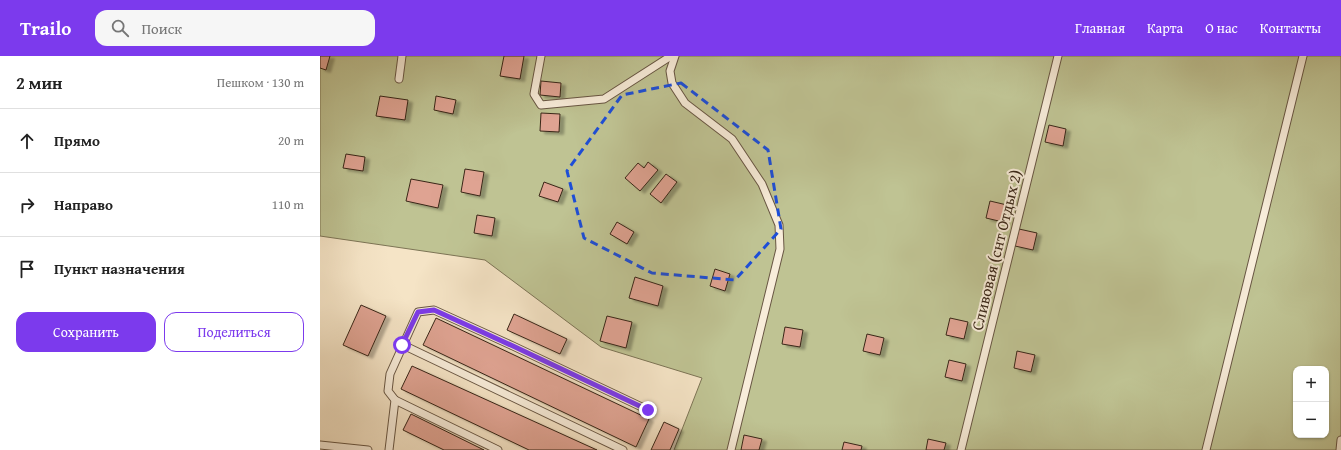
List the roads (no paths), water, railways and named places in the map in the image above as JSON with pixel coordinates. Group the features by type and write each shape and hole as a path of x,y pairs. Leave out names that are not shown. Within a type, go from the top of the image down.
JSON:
{"lane":[{"path":"399,79 402,56"},
{"path":"541,56 534,94 541,105 604,99 671,56"},
{"path":"674,56 670,71 672,83 685,103 732,140 762,184 779,225 780,249 731,450"},
{"name":"Сливовая (снт Отдых 2)","path":"961,450 1058,56"},
{"path":"1206,450 1303,56"},
{"path":"498,450 395,400 388,391 390,374 418,312 434,310 648,410"},
{"path":"402,345 623,450"},
{"path":"389,450 395,400"},
{"path":"1340,450 1341,440"},
{"path":"320,445 368,450"}]}
